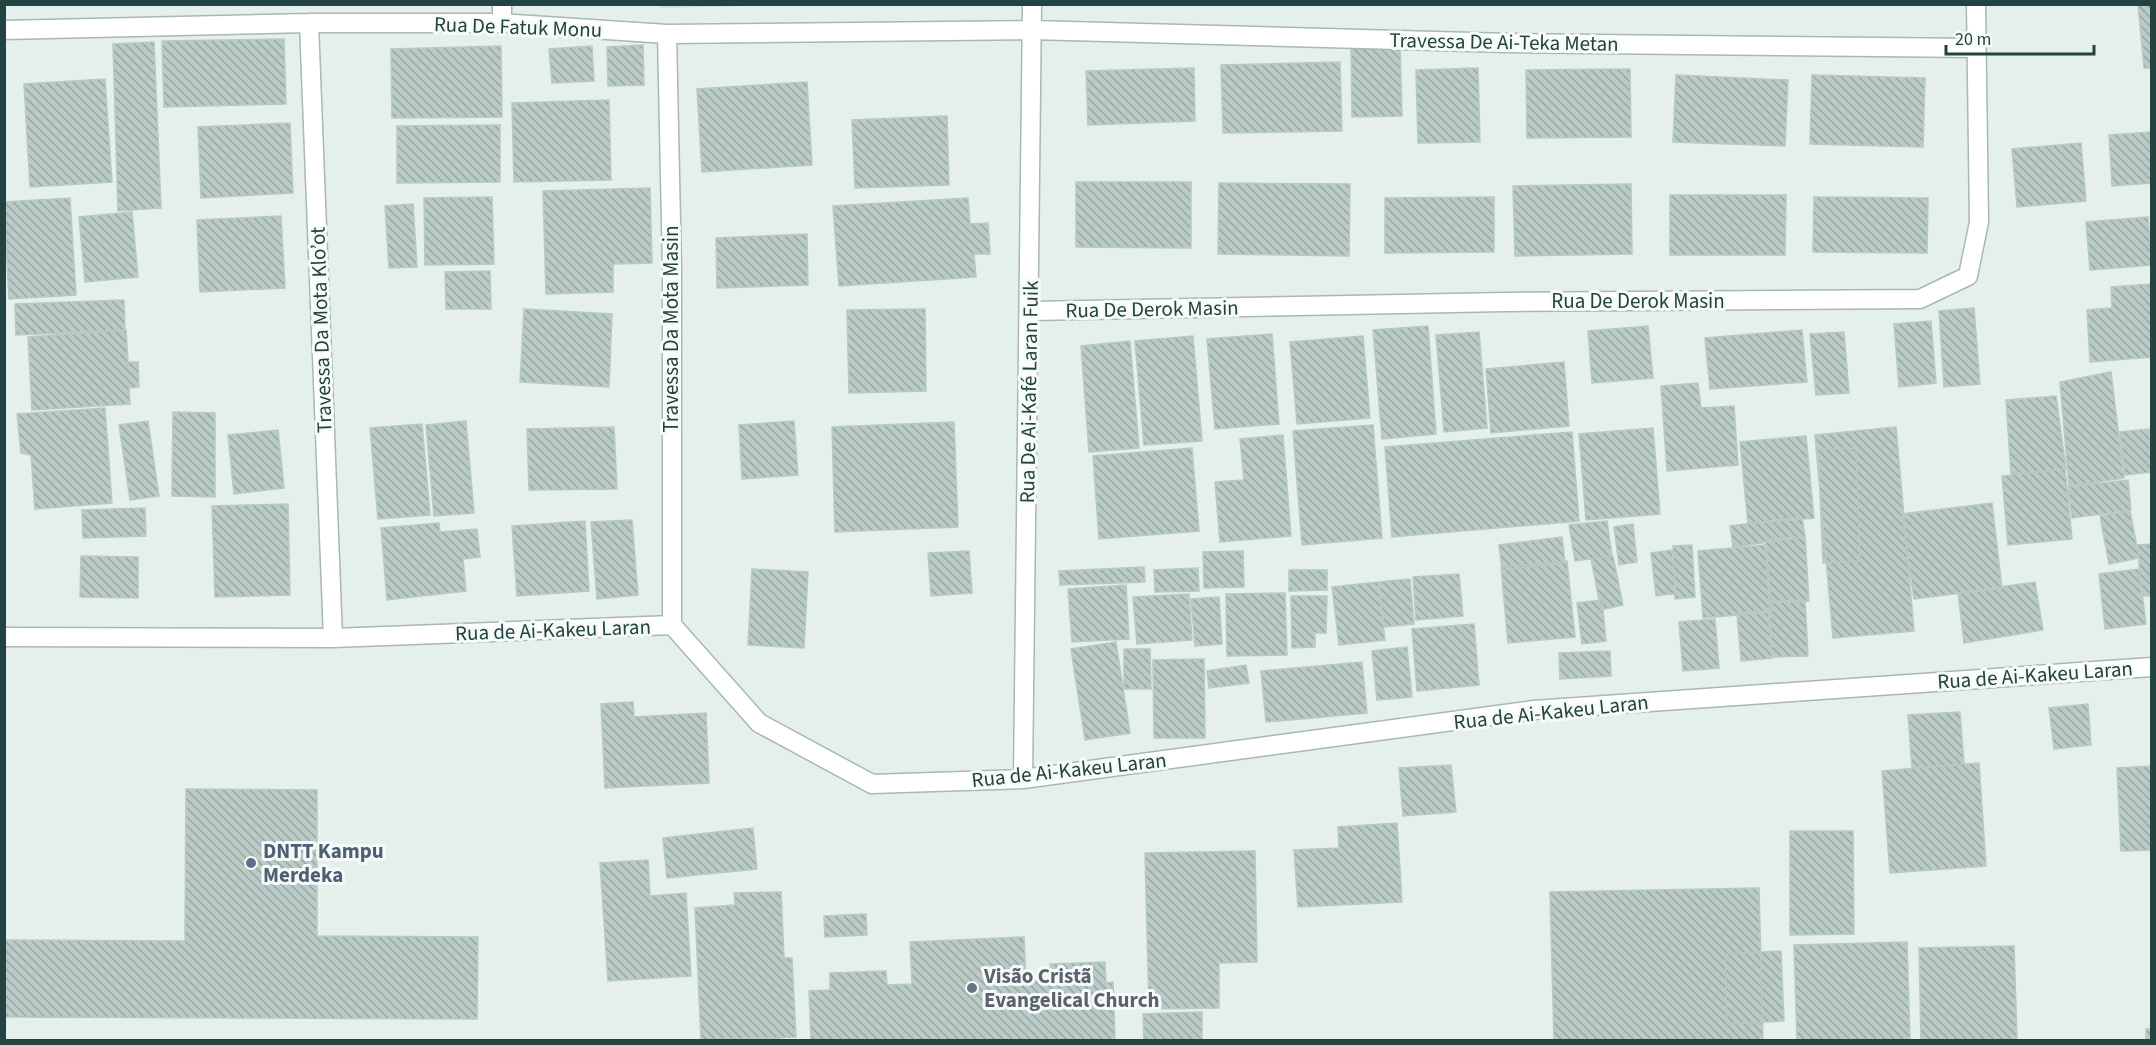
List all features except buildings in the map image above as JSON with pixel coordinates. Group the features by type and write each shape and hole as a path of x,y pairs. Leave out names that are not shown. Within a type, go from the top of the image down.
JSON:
{"street":[{"path":"502,4 502,23"},
{"name":"Rua De Ai-Kafé Laran Fuik","path":"1023,779 1032,4"},
{"name":"Rua De Derok Masin","path":"1030,311 1493,302 1920,299 1968,276 1979,222 1976,4"},
{"name":"Rua De Fatuk Monu","path":"4,30 309,23 502,23 667,34 1032,30"},
{"name":"Travessa Da Mota Klo’ot","path":"309,23 333,638"},
{"name":"Travessa De Ai-Teka Metan","path":"1032,30 1508,43 1976,48"},
{"name":"Travessa Da Mota Masin","path":"667,34 672,271 672,625"},
{"name":"Rua de Ai-Kakeu Laran","path":"4,637 333,638 672,625 759,723 873,784 1023,779 1534,710 2151,667"}],"shaded area":[{"path":"660,4 789,4 789,5 660,8"}],"place":[{"name":"DNTT Kampu Merdeka","path":"251,863"},
{"name":"Visão Cristã Evangelical Church","path":"972,988"}]}
